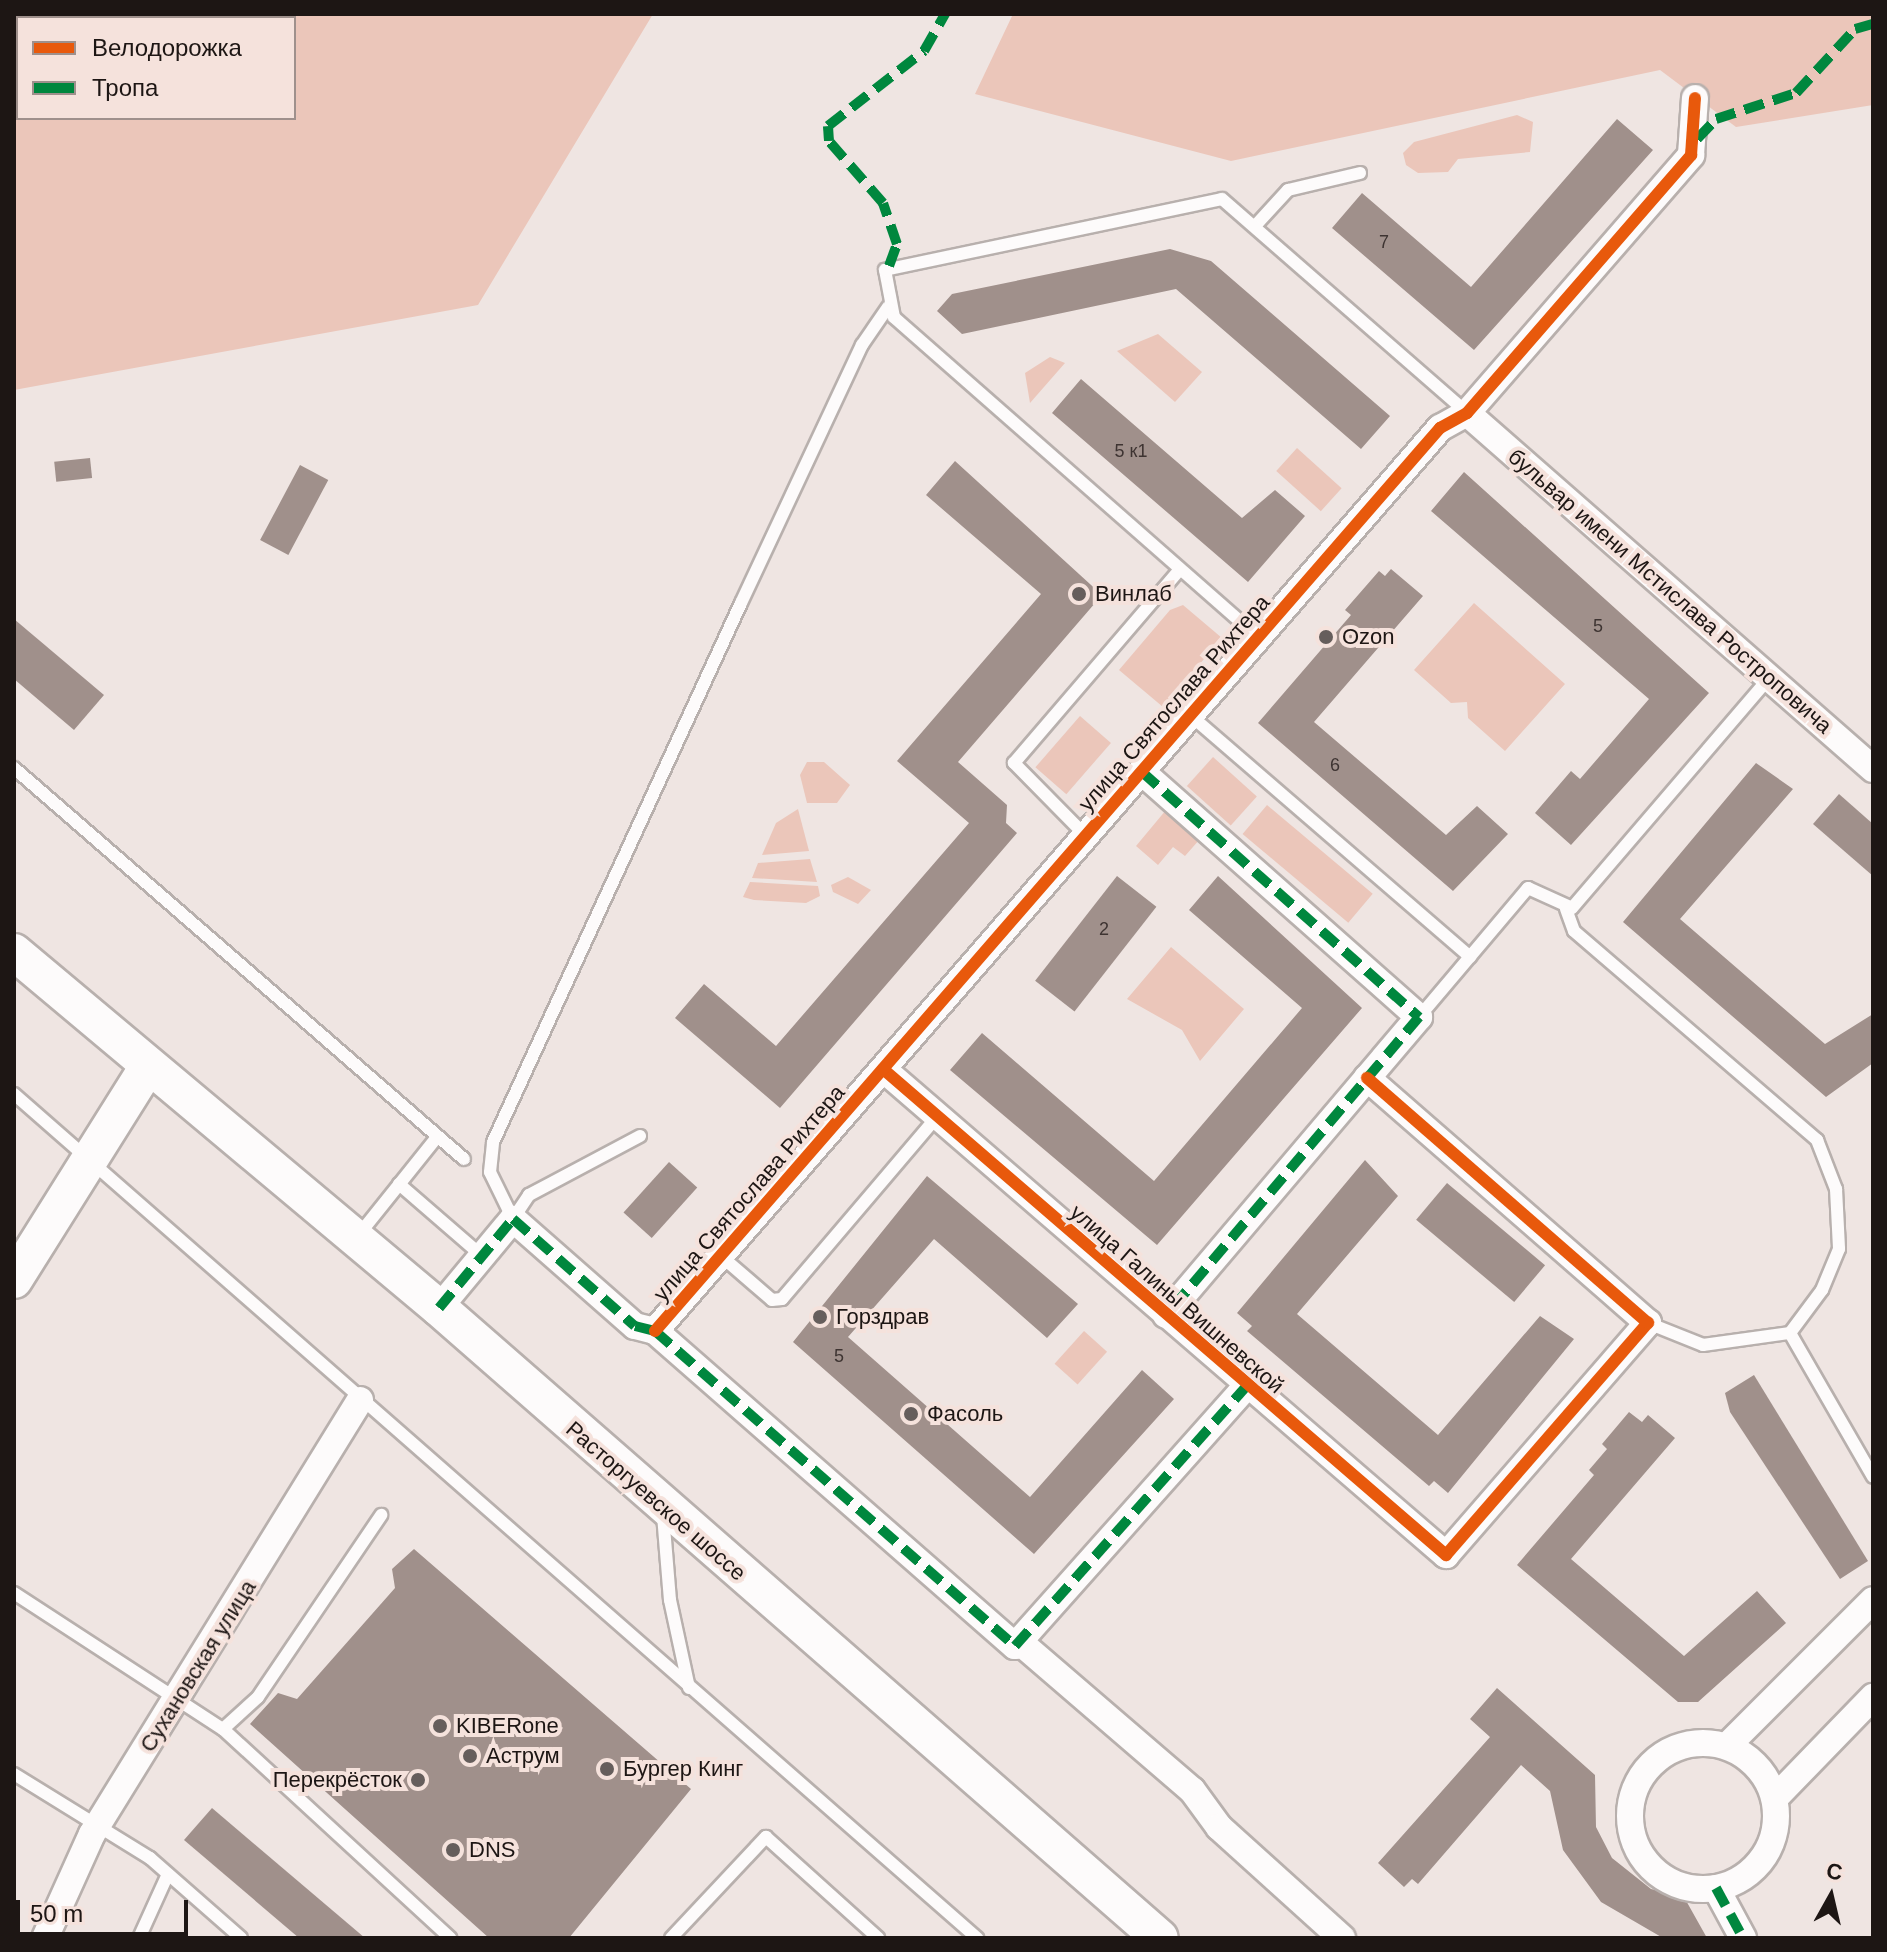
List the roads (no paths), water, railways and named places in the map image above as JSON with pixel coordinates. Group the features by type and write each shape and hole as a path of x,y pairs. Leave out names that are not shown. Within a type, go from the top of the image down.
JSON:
{"main road":[{"name":"Расторгуевское шоссе","path":"14,952 147,1068 439,1308 663,1508 1160,1938"},
{"path":"14,1280 147,1068"}],"street":[{"name":"улица Святослава Рихтера","path":"655,1331 1443,424 1467,413 1691,155 1695,98"},
{"name":"бульвар имени Мстислава Ростроповича","path":"1467,413 1873,769"},
{"path":"1142,772 1419,1017 1166,1315"},
{"name":"улица Галины Вишневской","path":"883,1069 1446,1555 1648,1323"},
{"path":"1367,1078 1648,1323"},
{"path":"439,1308 513,1219 635,1326 655,1331 1007,1644 1022,1644 1192,1790 1219,1827 1342,1938"},
{"path":"1022,1644 1247,1386"},
{"name":"Сухановская улица","path":"45,1938 98,1826 360,1400"},
{"path":"1727,1746 1873,1600"},
{"path":"1775,1798 1873,1697"},
{"path":"1679,1746 1727,1746 1757,1766 1775,1798 1771,1845 1748,1873 1716,1888 1680,1885 1649,1867 1632,1835 1631,1798 1657,1757 1679,1746"},
{"path":"1716,1888 1743,1938"}],"lane":[{"path":"1255,226 1288,190 1360,173"},
{"path":"1258,637 888,307 883,276 889,266 1214,199 1255,226 1467,413"},
{"path":"513,1219 490,1172 493,1142 862,345 888,307"},
{"path":"1086,836 1015,772 1014,763 1180,569"},
{"path":"1566,909 1769,678"},
{"path":"1190,715 1470,957"},
{"path":"14,768 464,1159"},
{"path":"1419,1017 1528,888 1566,909 1574,931 1817,1140 1836,1189 1839,1249 1822,1290 1790,1333 1703,1345 1648,1323"},
{"path":"14,1094 977,1938"},
{"path":"721,1256 772,1300 782,1299 938,1116"},
{"path":"355,1239 438,1136"},
{"path":"513,1219 529,1195 640,1136"},
{"path":"399,1184 482,1256"},
{"path":"1790,1333 1873,1477"},
{"path":"663,1508 670,1600 689,1688"},
{"path":"223,1729 258,1697 381,1515"},
{"path":"14,1593 223,1729 450,1938"},
{"path":"14,1774 168,1874 241,1938"},
{"path":"671,1938 766,1837 878,1938"},
{"path":"139,1938 168,1874"}],"place":[{"name":"Винлаб","path":"1079,594"},
{"name":"Ozon","path":"1326,637"},
{"name":"Горздрав","path":"820,1317"},
{"name":"Фасоль","path":"911,1414"},
{"name":"KIBERone","path":"440,1726"},
{"name":"Аструм","path":"470,1756"},
{"name":"Бургер Кинг","path":"607,1769"},
{"name":"Перекрёсток","path":"418,1780"},
{"name":"DNS","path":"453,1850"}]}
